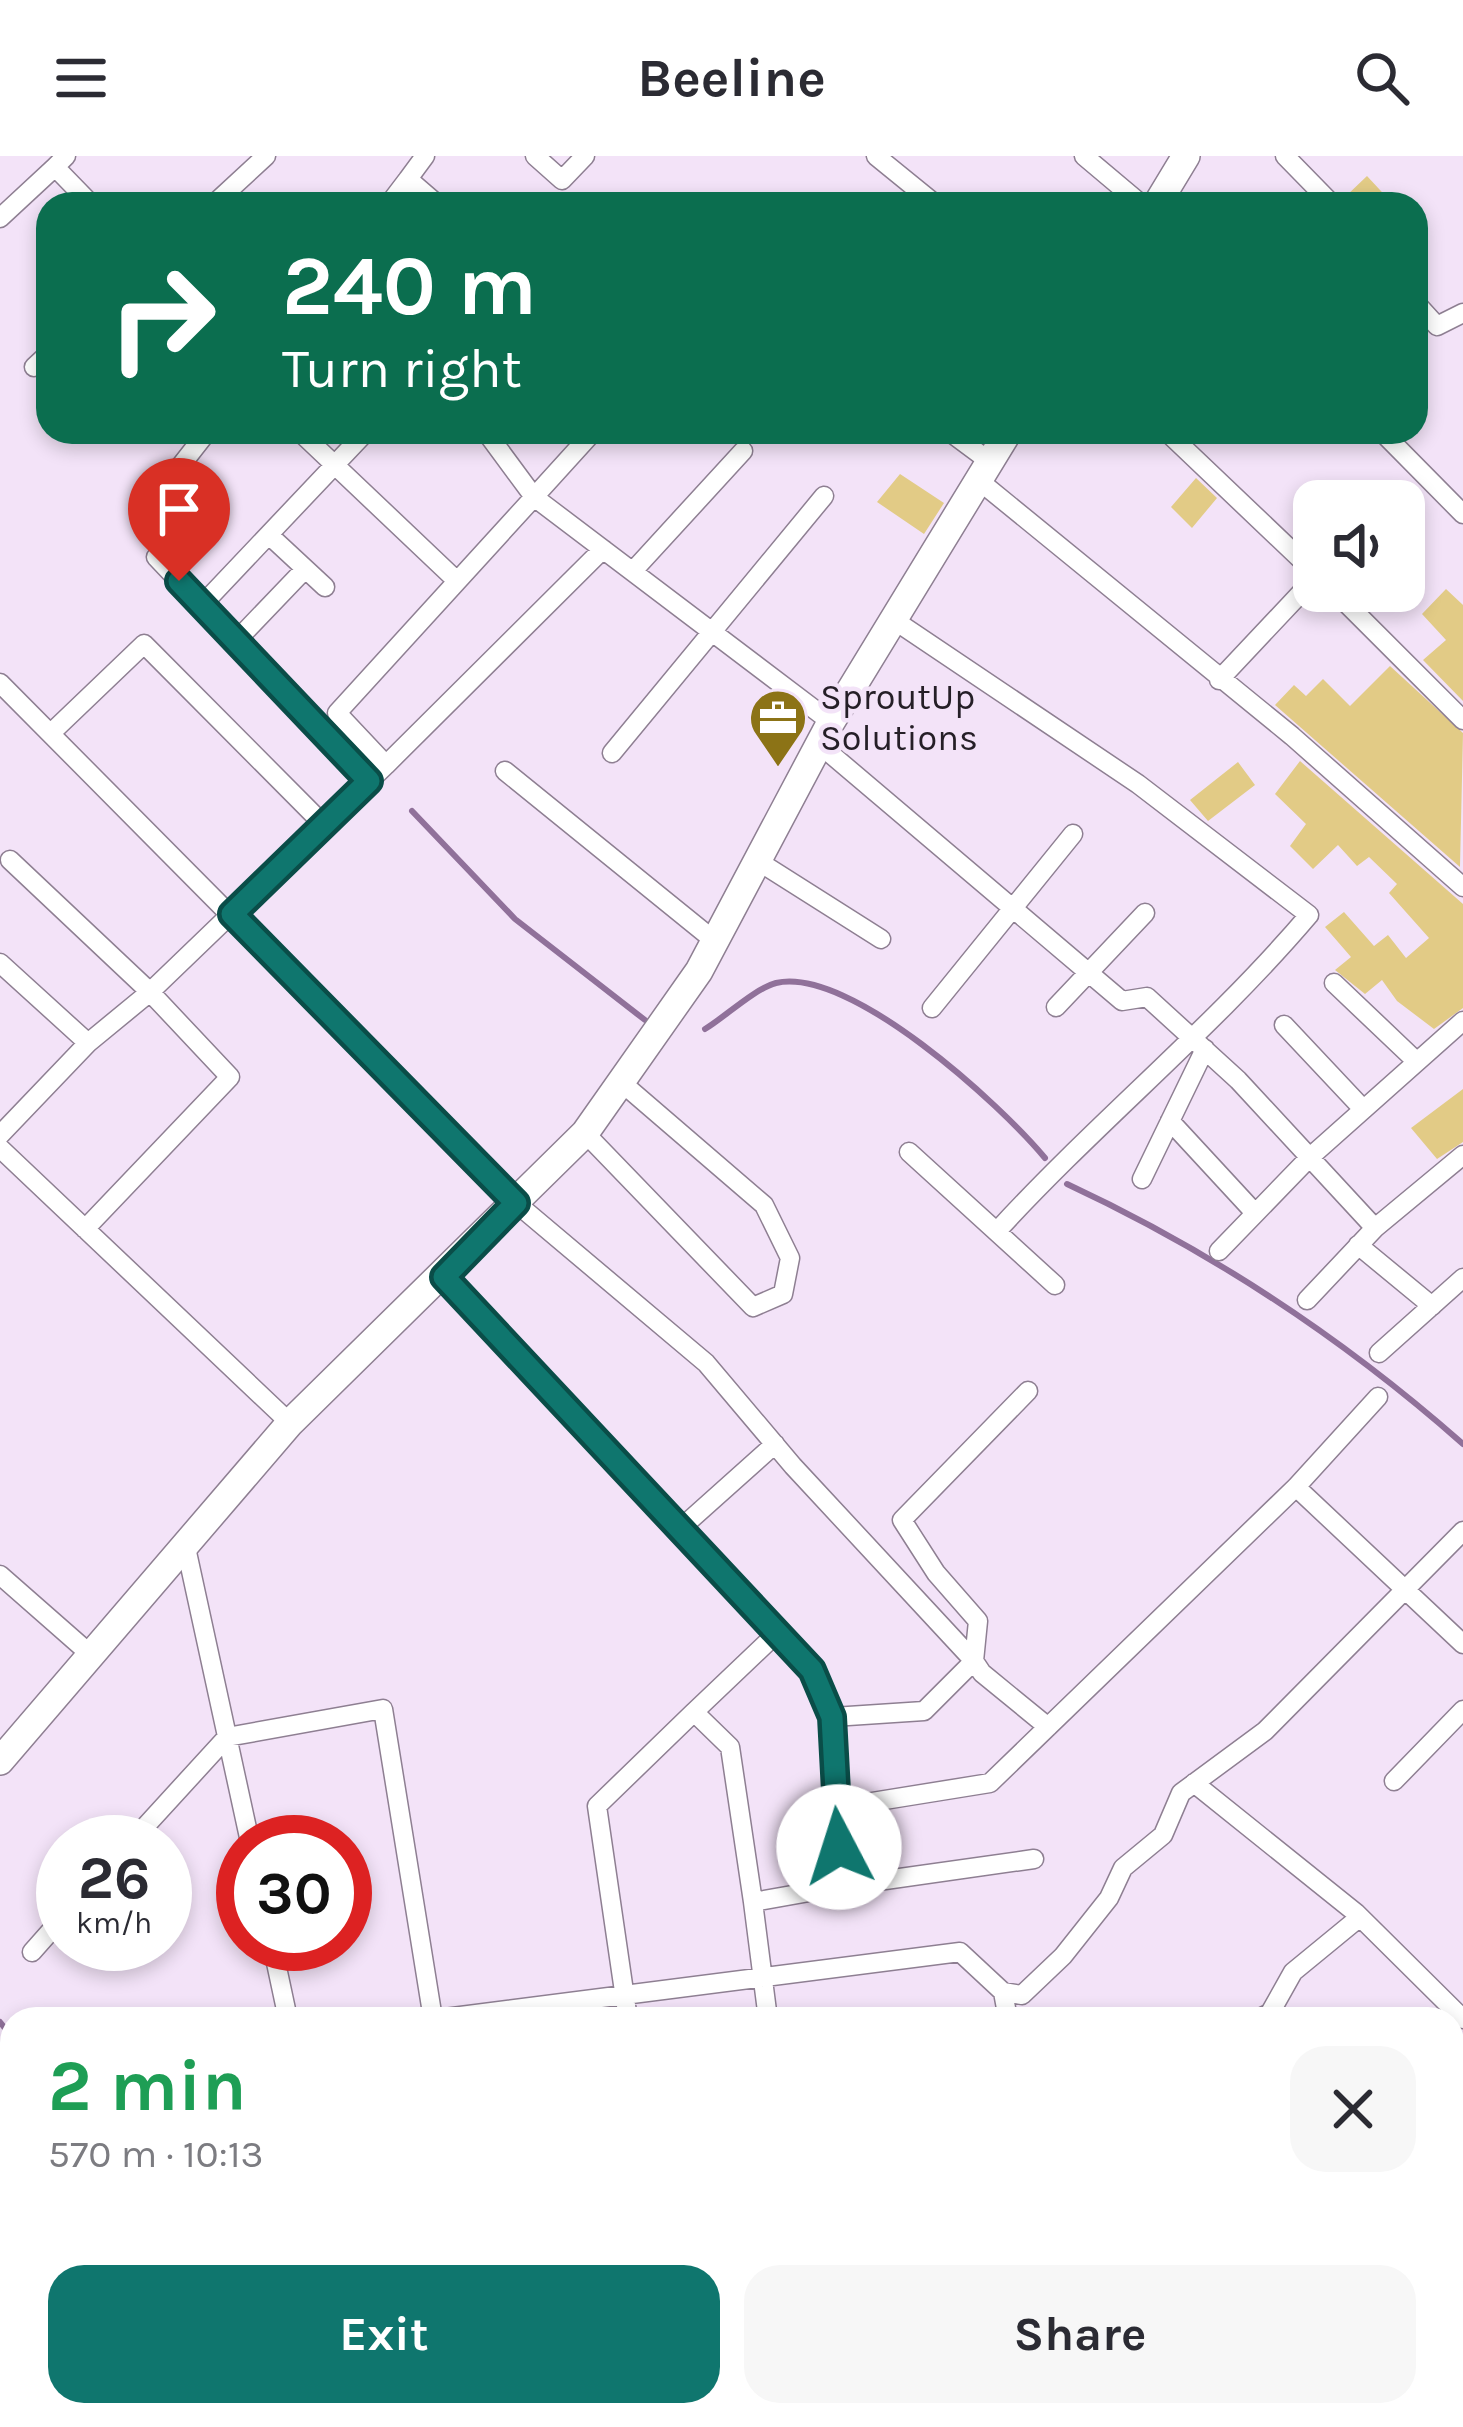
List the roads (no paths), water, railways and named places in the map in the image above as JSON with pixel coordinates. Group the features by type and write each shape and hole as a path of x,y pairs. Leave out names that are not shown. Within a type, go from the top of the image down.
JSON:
{"main road":[{"path":"1164,192 1186,156"},
{"path":"0,1761 290,1423 444,1277 585,1133 716,942 825,733 1000,444"}],"street":[{"path":"227,192 266,156"},
{"path":"398,192 425,156"},
{"path":"535,156 562,180 585,156"},
{"path":"876,156 920,192"},
{"path":"898,174 914,156"},
{"path":"1084,156 1127,192"},
{"path":"1285,156 1320,192"},
{"path":"0,218 61,161 83,192"},
{"path":"408,179 423,192"},
{"path":"1428,316 1437,326 1463,313"},
{"path":"157,496 197,444"},
{"path":"312,444 457,581"},
{"path":"202,605 355,444"},
{"path":"495,444 534,497 713,632 1013,908 1122,1001 1147,997 1375,1228"},
{"path":"386,765 337,713 582,444"},
{"path":"960,444 983,470 1219,680 1292,736 1463,886"},
{"path":"1178,444 1293,556"},
{"path":"1394,444 1463,514"},
{"path":"633,572 743,451"},
{"path":"612,753 824,496"},
{"path":"269,536 325,587"},
{"path":"0,1136 88,1043 232,914 603,549"},
{"path":"157,557 369,781"},
{"path":"236,641 305,569"},
{"path":"1219,680 1293,599"},
{"path":"1355,612 1463,720"},
{"path":"891,618 1138,784 1309,915 1197,1043 998,1230"},
{"path":"51,733 144,644 324,825"},
{"path":"0,682 516,1203 706,1363 974,1661 1048,1727"},
{"path":"0,717 17,700"},
{"path":"506,771 716,942"},
{"path":"932,1008 1073,834"},
{"path":"10,860 150,992 230,1077 85,1229"},
{"path":"758,861 881,939"},
{"path":"1056,1007 1144,913"},
{"path":"0,963 88,1043"},
{"path":"1334,983 1416,1061"},
{"path":"1219,1251 1309,1158 1463,1021"},
{"path":"1284,1025 1363,1109"},
{"path":"1142,1179 1170,1121 1197,1043"},
{"path":"585,1133 753,1307 783,1294 790,1258 764,1205 621,1082"},
{"path":"1170,1121 1255,1213"},
{"path":"0,1148 290,1423"},
{"path":"909,1152 1055,1285"},
{"path":"1307,1300 1375,1228 1463,1154"},
{"path":"1358,1245 1432,1306"},
{"path":"444,1277 812,1670 832,1717 843,1886"},
{"path":"1379,1353 1463,1278"},
{"path":"832,1717 924,1712 974,1661 978,1621 936,1573 902,1520 1028,1391"},
{"path":"835,1808 990,1783 1297,1487 1378,1397"},
{"path":"680,1529 775,1444"},
{"path":"1297,1487 1463,1644"},
{"path":"1003,1992 1022,1994 1064,1956 1109,1898 1123,1868 1163,1835 1181,1793 1264,1732 1463,1531"},
{"path":"185,1543 244,1815"},
{"path":"0,1575 90,1654"},
{"path":"627,2007 597,1806 777,1633"},
{"path":"156,1815 227,1737 383,1709 433,2007"},
{"path":"1394,1781 1463,1710"},
{"path":"694,1712 730,1748 766,2007"},
{"path":"1194,1784 1360,1917 1451,2007"},
{"path":"753,1901 1034,1858"},
{"path":"1273,2007 1292,1972 1360,1917"},
{"path":"32,1952 36,1947"},
{"path":"526,2007 960,1952 1003,1992 1006,2007"},
{"path":"278,1971 285,2007"}],"waterway":[{"path":"412,811 515,919 645,1020"},
{"path":"705,1029 776,983 807,983 843,996 922,1044 995,1106 1045,1158"},
{"path":"1067,1184 1174,1238 1275,1300 1371,1368 1463,1444"}],"place":[{"name":"SproutUp Solutions","path":"778,769"}]}
